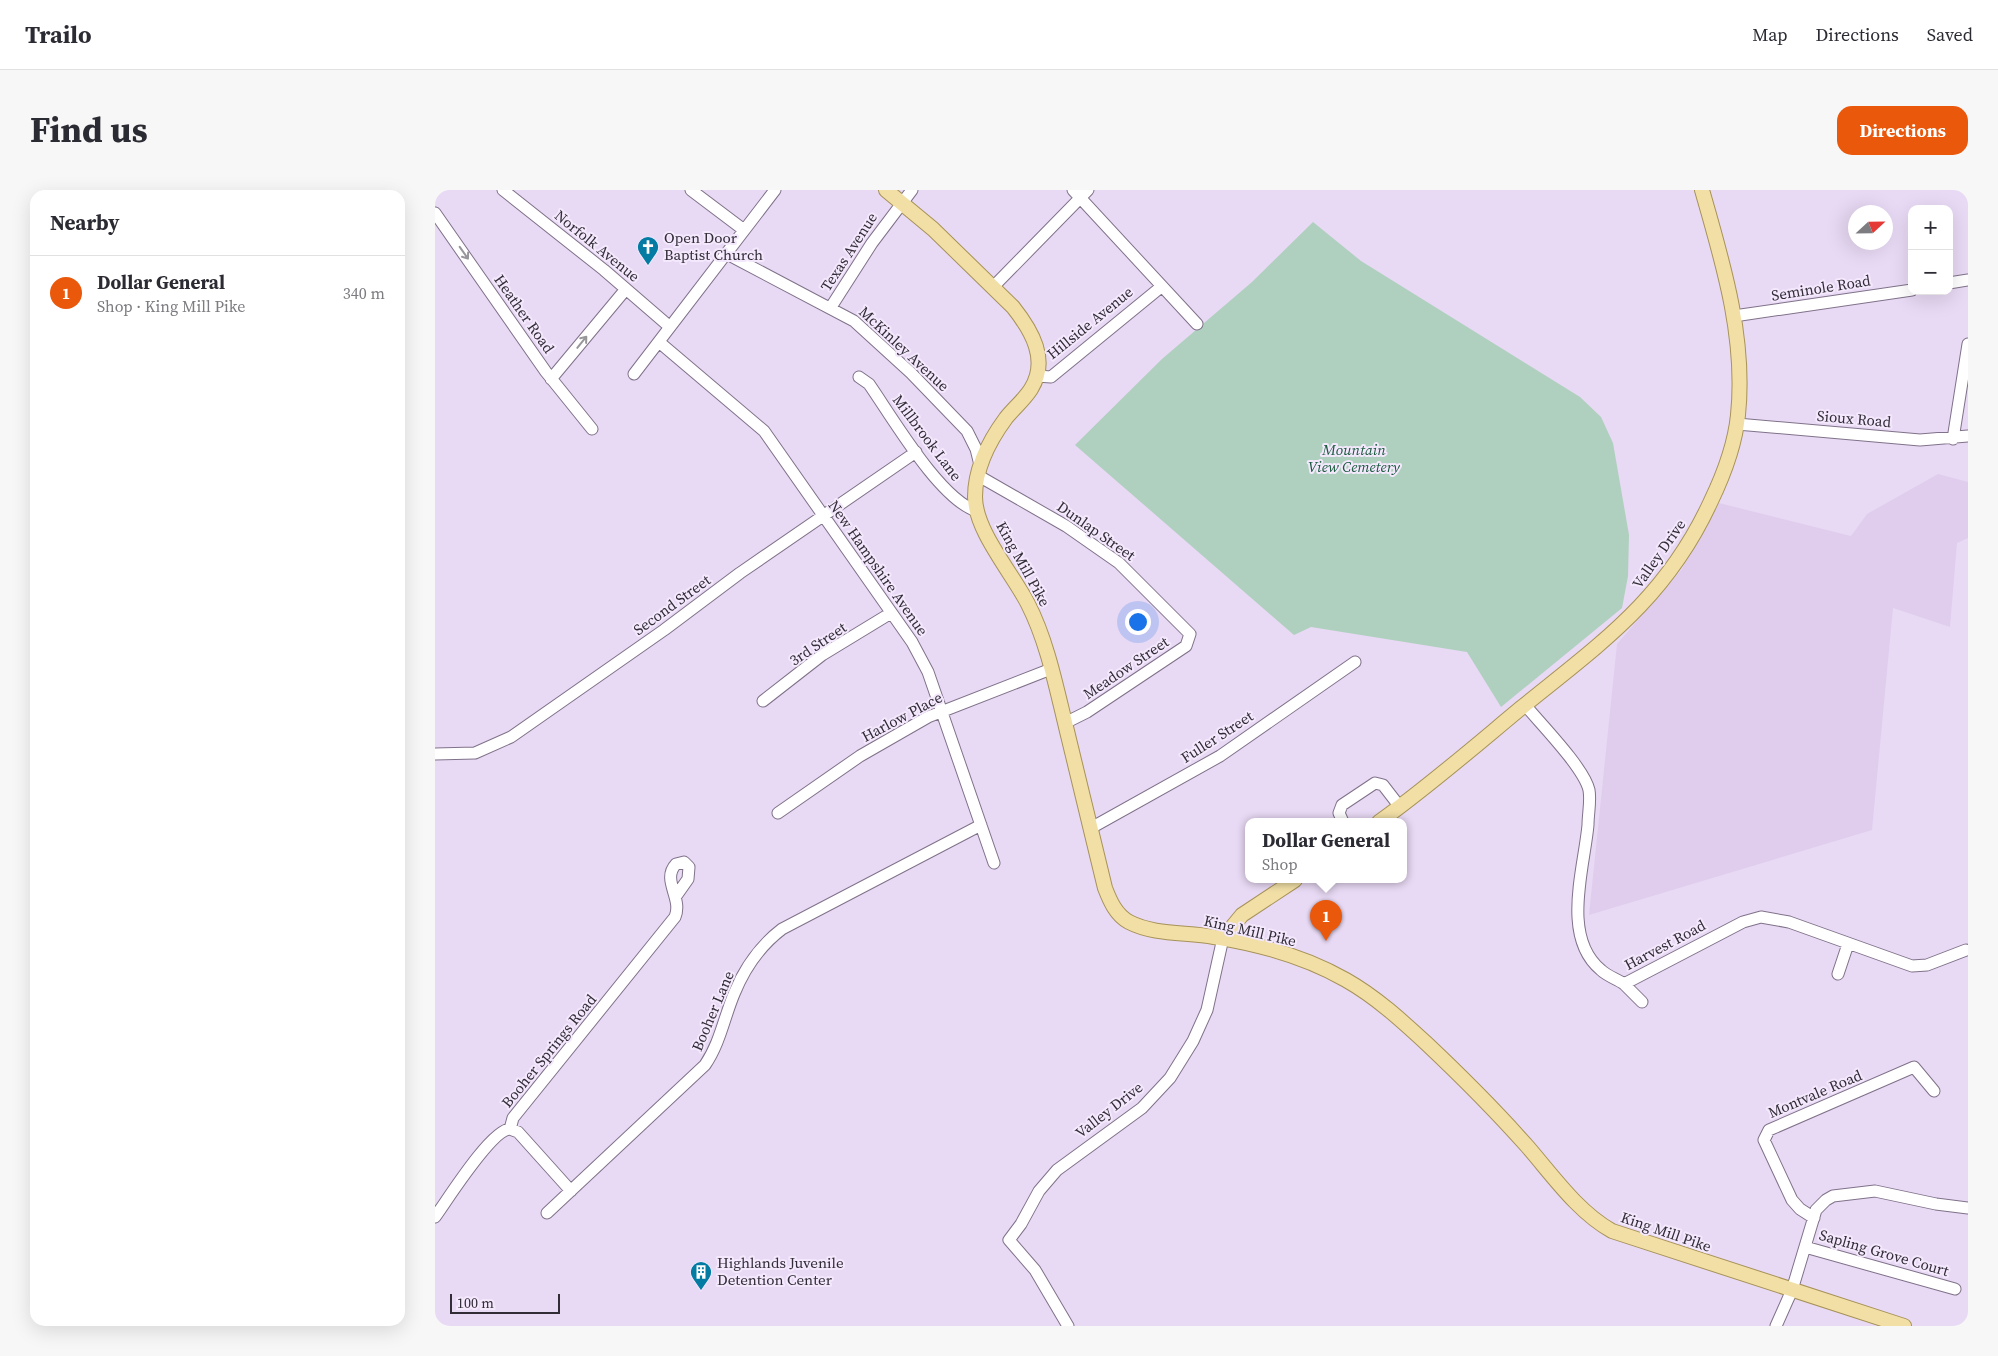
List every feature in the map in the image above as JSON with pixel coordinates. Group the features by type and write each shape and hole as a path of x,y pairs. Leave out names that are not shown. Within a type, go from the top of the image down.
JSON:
{"main road":[{"path":"886,190 1013,307 1030,330 1038,353 1037,376 1031,389 996,432 978,470"},
{"name":"Valley Drive","path":"1385,818 1619,628 1665,578 1696,532 1716,492 1731,452 1737,424 1740,373 1734,316 1723,262 1702,190"},
{"name":"King Mill Pike","path":"978,470 975,498 977,511 986,533 1028,604 1051,669 1105,888 1119,914 1126,920 1148,929 1223,938 1277,951 1323,968 1362,989 1382,1004 1485,1101 1573,1198 1601,1225 1626,1237 1904,1326"},
{"name":"Valley Drive","path":"1223,938 1242,915 1290,883"}],"street":[{"name":"Norfolk Avenue","path":"503,190 670,327"},
{"path":"691,190 744,230"},
{"path":"634,374 775,190"},
{"name":"Texas Avenue","path":"831,308 872,242 912,190"},
{"path":"993,287 1080,192 1161,287 1197,324"},
{"name":"Heather Road","path":"435,213 551,379 592,429"},
{"name":"McKinley Avenue","path":"727,254 855,321 953,416 972,439 978,470"},
{"path":"1953,283 1968,280"},
{"name":"Hillside Avenue","path":"1037,376 1051,376 1161,287"},
{"path":"551,379 626,290"},
{"name":"Seminole Road","path":"1734,316 1908,291"},
{"name":"New Hampshire Avenue","path":"659,342 764,431 922,659 942,710 994,863"},
{"path":"1953,439 1968,344"},
{"name":"Millbrook Lane","path":"859,377 869,384 916,452 952,496 960,503 977,511"},
{"name":"Sioux Road","path":"1737,424 1920,440 1953,439 1968,436"},
{"name":"Second Street","path":"435,754 475,753 511,737 664,630 740,573 916,452"},
{"name":"Dunlap Street","path":"978,470 1106,554 1139,581 1185,628"},
{"name":"3rd Street","path":"763,701 822,655 876,624 891,613"},
{"name":"Meadow Street","path":"1065,723 1109,698 1186,646 1190,639 1185,628"},
{"name":"Fuller Street","path":"1091,828 1220,756 1355,662"},
{"name":"Harlow Place","path":"778,813 860,756 942,710 1051,669"},
{"name":"Harvest Road","path":"1525,705 1586,783 1590,798 1578,912 1578,934 1585,951 1601,970 1624,984 1743,922 1761,917 1789,922 1912,966 1927,965 1966,950"},
{"path":"1341,818 1339,813 1342,806 1375,783 1383,784 1400,807"},
{"name":"Booher Lane","path":"547,1213 705,1065 717,1045 740,982 772,937 782,929 981,825"},
{"name":"Booher Springs Road","path":"435,1217 487,1146 497,1134 510,1129 513,1118 675,917 678,905 676,896"},
{"name":"Valley Drive","path":"1068,1326 1035,1270 1009,1240 1021,1224 1039,1190 1057,1170 1142,1108 1170,1078 1193,1042 1207,1010 1223,938"},
{"path":"1838,974 1848,944"},
{"path":"1624,984 1642,1002"},
{"name":"Montvale Road","path":"1813,1218 1799,1209 1793,1200 1764,1140 1769,1130 1914,1067 1934,1091"},
{"path":"510,1129 518,1132 571,1191"},
{"path":"1776,1326 1792,1290 1816,1210 1826,1200 1833,1196 1868,1190 1968,1208"},
{"name":"Sapling Grove Court","path":"1805,1247 1955,1288"}],"shaded area":[{"path":"1938,474 1968,482 1968,538 1957,543 1950,627 1893,608 1872,830 1589,915 1617,644 1682,569 1719,503 1851,536 1867,514"}],"green space":[{"name":"Mountain View Cemetery","path":"1313,222 1361,261 1580,397 1601,417 1613,443 1629,535 1628,576 1622,608 1501,707 1467,652 1311,627 1294,635 1075,445 1162,359 1252,282"}],"place":[{"name":"Open Door Baptist Church","path":"648,266"},
{"name":"Dollar General","path":"1326,941"},
{"name":"Highlands Juvenile Detention Center","path":"701,1291"}]}
